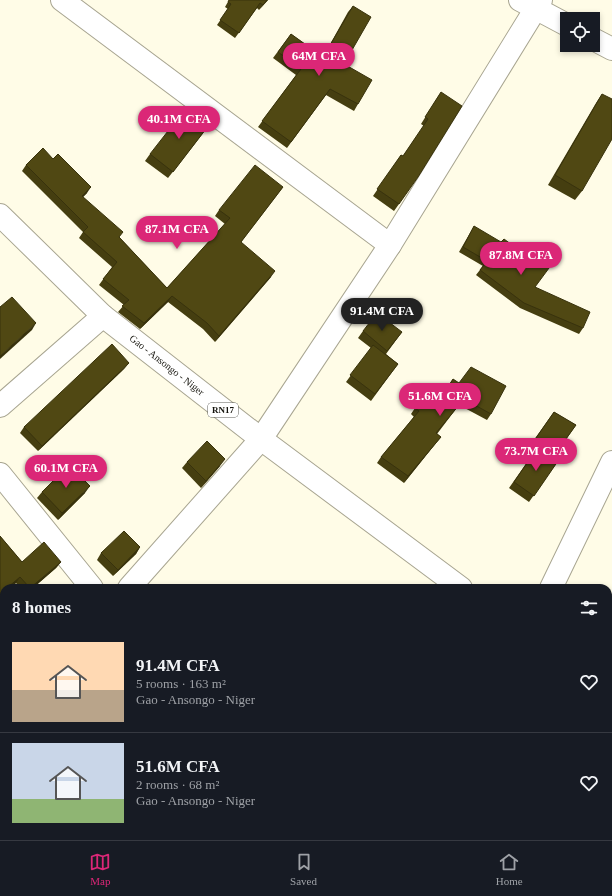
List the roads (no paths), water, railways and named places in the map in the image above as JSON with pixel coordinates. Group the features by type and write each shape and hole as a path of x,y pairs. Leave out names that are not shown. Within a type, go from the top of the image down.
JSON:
{"street":[{"path":"62,0 390,245"},
{"path":"133,584 261,439 390,245 533,3 560,20"},
{"path":"600,43 612,49"},
{"name":"Gao - Ansongo - Niger","path":"0,214 103,316 261,439 456,584"},
{"path":"0,406 103,316"},
{"path":"554,584 612,462"},
{"path":"0,474 89,584"}]}
